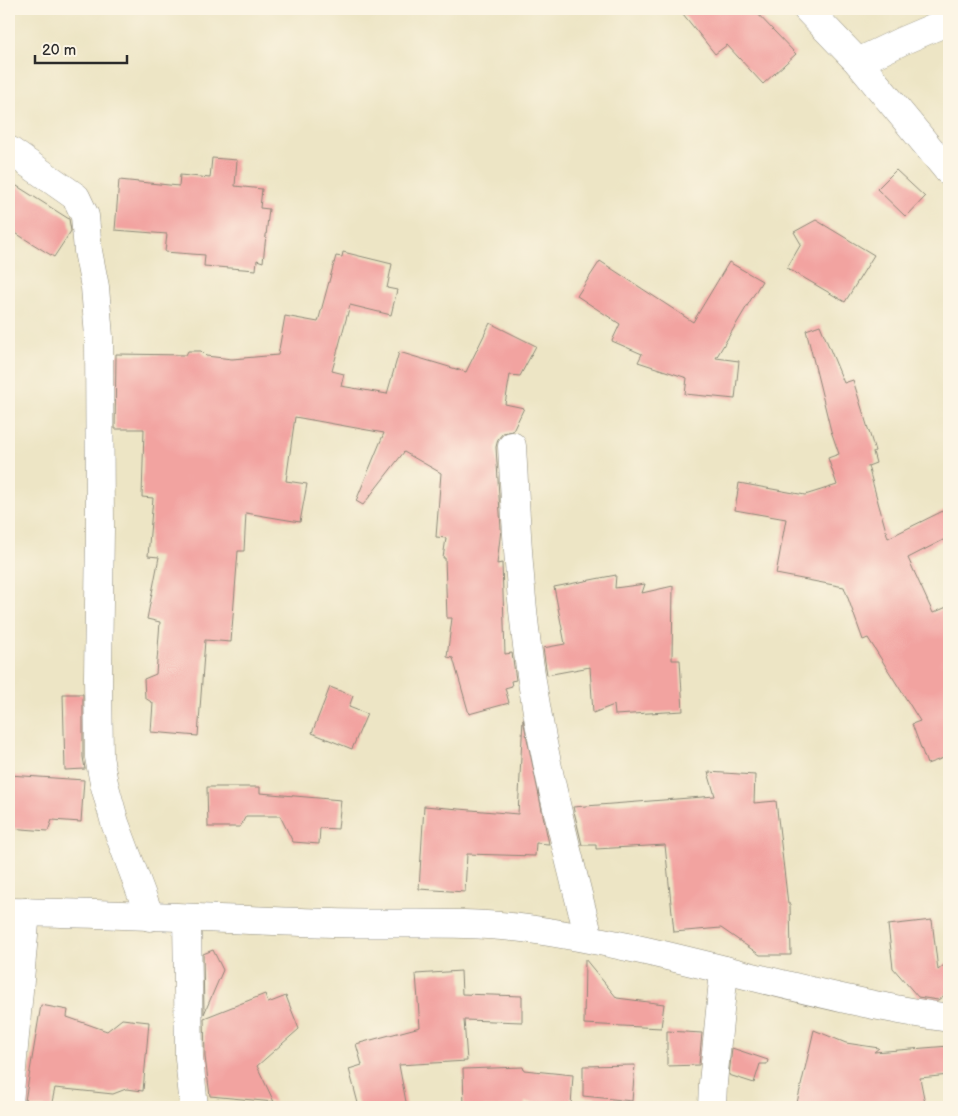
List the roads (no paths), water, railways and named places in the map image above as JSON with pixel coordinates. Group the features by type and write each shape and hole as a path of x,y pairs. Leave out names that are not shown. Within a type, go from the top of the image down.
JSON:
{"street":[{"path":"807,9 858,62 949,172"},
{"path":"858,62 902,41 949,22"},
{"path":"9,150 76,197 84,216 95,287 99,337 99,757 115,823 150,917"},
{"path":"512,446 519,572 529,661 542,739 557,810 589,938"},
{"path":"9,1103 18,912 381,925 492,925 589,938 916,1014 949,1018"},
{"path":"187,918 189,1058 194,1107"},
{"path":"712,1107 724,970"}]}
